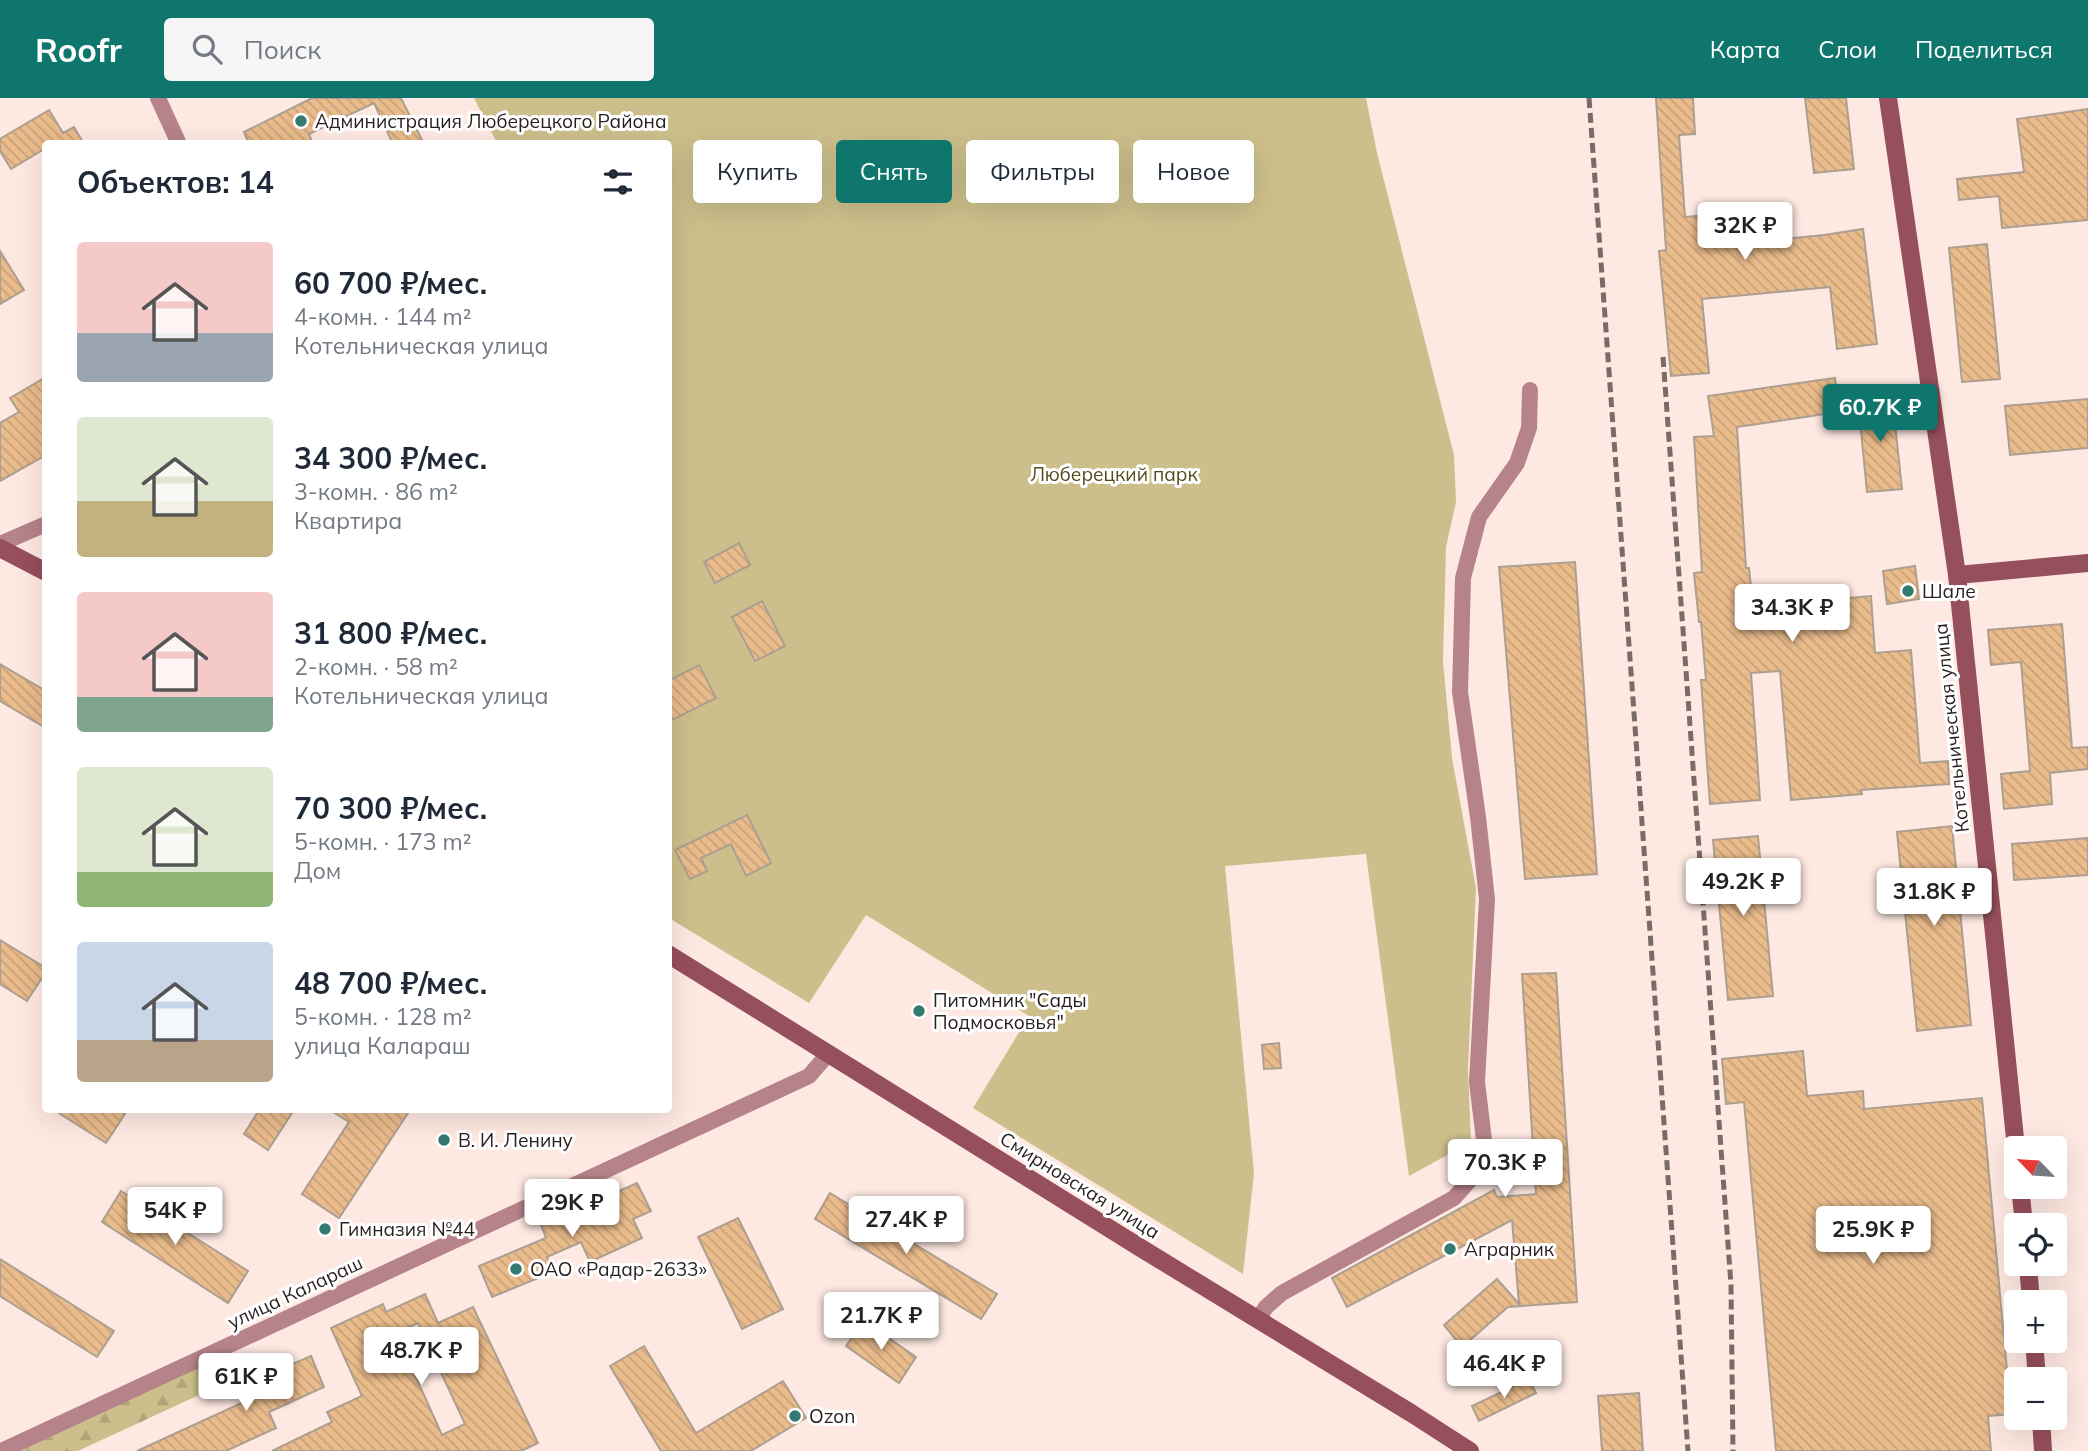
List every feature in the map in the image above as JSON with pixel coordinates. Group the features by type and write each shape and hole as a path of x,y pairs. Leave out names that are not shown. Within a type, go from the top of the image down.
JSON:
{"street":[{"path":"158,98 177,140"},
{"name":"Котельническая улица","path":"1888,98 1957,575 2015,1136"},
{"path":"1258,1319 1266,1307 1282,1293 1454,1198 1478,1171 1483,1140 1477,1082 1487,899 1460,692 1463,578 1479,517 1517,463 1529,428 1530,390"},
{"path":"0,546 42,526"},
{"path":"0,546 42,570"},
{"path":"1957,575 2088,563"},
{"name":"Смирновская улица","path":"672,956 1469,1451"},
{"name":"улица Калараш","path":"1,1451 809,1076 828,1054"},
{"path":"2041,1430 2043,1451"}],"green space":[{"name":"Люберецкий парк","path":"474,98 1366,98 1377,153 1454,455 1456,502 1446,547 1443,662 1452,758 1476,888 1468,1069 1471,1142 1409,1176 1366,854 1225,866 1254,1173 1243,1274 973,1108 1029,1016 866,915 809,1003 672,920 672,140 495,140"},
{"path":"216,1359 227,1382 78,1451 17,1451"}],"building":[{"name":"Администрация Люберецкого Района","path":"312,98 401,98 422,140 391,140 374,103 309,134 311,140 247,140 244,132"},
{"path":"1656,98 1693,98 1695,134 1679,135 1685,217 1722,214 1724,245 1863,229 1877,344 1837,349 1830,287 1702,299 1709,373 1671,376 1659,251 1666,250"},
{"path":"1805,98 1846,98 1854,169 1814,173"},
{"path":"2088,109 2088,220 2002,228 1999,196 1959,200 1957,179 2024,172 2017,119"},
{"path":"49,110 63,133 74,127 82,140 42,140 42,150 11,169 0,151 0,139"},
{"path":"1987,244 2000,379 1962,382 1949,248"},
{"path":"0,251 24,290 0,304"},
{"path":"1835,378 1839,412 1737,427 1746,568 1749,568 1753,606 1871,596 1875,653 1911,650 1920,763 1948,761 1949,784 1861,790 1862,794 1791,800 1780,671 1751,673 1760,800 1710,804 1701,680 1706,680 1694,573 1702,572 1694,437 1714,436 1708,396"},
{"path":"42,379 42,457 0,481 0,423 19,412 10,398"},
{"path":"1892,396 1902,489 1867,492 1858,400"},
{"path":"2088,399 2088,448 2010,455 2005,406"},
{"path":"739,543 750,565 715,583 704,562"},
{"path":"1575,562 1597,874 1525,879 1499,567"},
{"path":"1915,566 1919,599 1887,604 1883,571"},
{"path":"762,601 785,646 755,661 732,617"},
{"path":"2062,624 2072,748 2088,747 2088,769 2050,773 2052,804 2004,809 2001,774 2030,771 2021,662 1991,665 1988,630"},
{"path":"0,664 42,689 42,726 0,701"},
{"path":"699,665 716,698 672,720 672,679"},
{"path":"747,815 771,863 746,876 731,844 701,858 707,871 690,879 675,850"},
{"path":"1952,826 1971,1025 1917,1031 1897,832"},
{"path":"1758,836 1773,996 1728,1000 1713,840"},
{"path":"2088,838 2088,875 2014,880 2012,844"},
{"path":"0,940 42,966 42,978 27,1001 0,984"},
{"path":"1556,973 1577,1302 1508,1307 1462,1347 1444,1325 1497,1279 1519,1304 1512,1220 1347,1307 1332,1278 1494,1190 1497,1197 1536,1194 1522,974"},
{"path":"1279,1043 1281,1068 1264,1069 1262,1045"},
{"path":"1803,1051 1807,1096 1863,1091 1864,1109 1982,1098 2007,1367 2004,1367 2004,1415 1988,1416 1991,1451 1776,1451 1744,1102 1726,1104 1722,1059"},
{"path":"59,1113 125,1114 106,1143"},
{"path":"257,1113 292,1113 268,1150 244,1134"},
{"path":"335,1113 408,1113 339,1218 302,1194 349,1122"},
{"path":"637,1183 651,1211 633,1219 642,1238 590,1262 581,1242 547,1257 553,1272 492,1297 479,1266 546,1238 541,1225"},
{"path":"121,1191 248,1271 228,1303 102,1222"},
{"path":"830,1193 997,1294 981,1319 815,1219"},
{"path":"738,1218 783,1309 742,1329 698,1237"},
{"path":"0,1259 114,1331 97,1357 0,1296"},
{"path":"425,1294 438,1323 473,1307 538,1443 521,1451 272,1451 332,1422 327,1412 362,1396 331,1328 383,1304 386,1312","holes":["418,1323 465,1424 442,1435 396,1333"]},
{"path":"864,1321 916,1357 899,1383 846,1346"},
{"path":"644,1346 696,1433 783,1381 806,1418 751,1451 661,1451 610,1366"},
{"path":"311,1356 324,1387 269,1412 276,1428 226,1451 137,1451 261,1394 255,1380"},
{"path":"1529,1379 1536,1393 1479,1421 1472,1406"},
{"path":"1639,1393 1643,1451 1602,1451 1598,1396"}],"railway":[{"path":"1589,98 1688,1451"},
{"path":"1663,357 1731,1285 1733,1451"}],"place":[{"name":"Администрация Люберецкого Района","path":"301,121"},
{"name":"Шале","path":"1908,591"},
{"name":"Питомник \"Сады Подмосковья\"","path":"919,1011"},
{"name":"В. И. Ленину","path":"444,1140"},
{"name":"Гимназия №44","path":"325,1229"},
{"name":"Аграрник","path":"1450,1249"},
{"name":"ОАО «Радар-2633»","path":"516,1269"},
{"name":"Ozon","path":"795,1416"}]}
